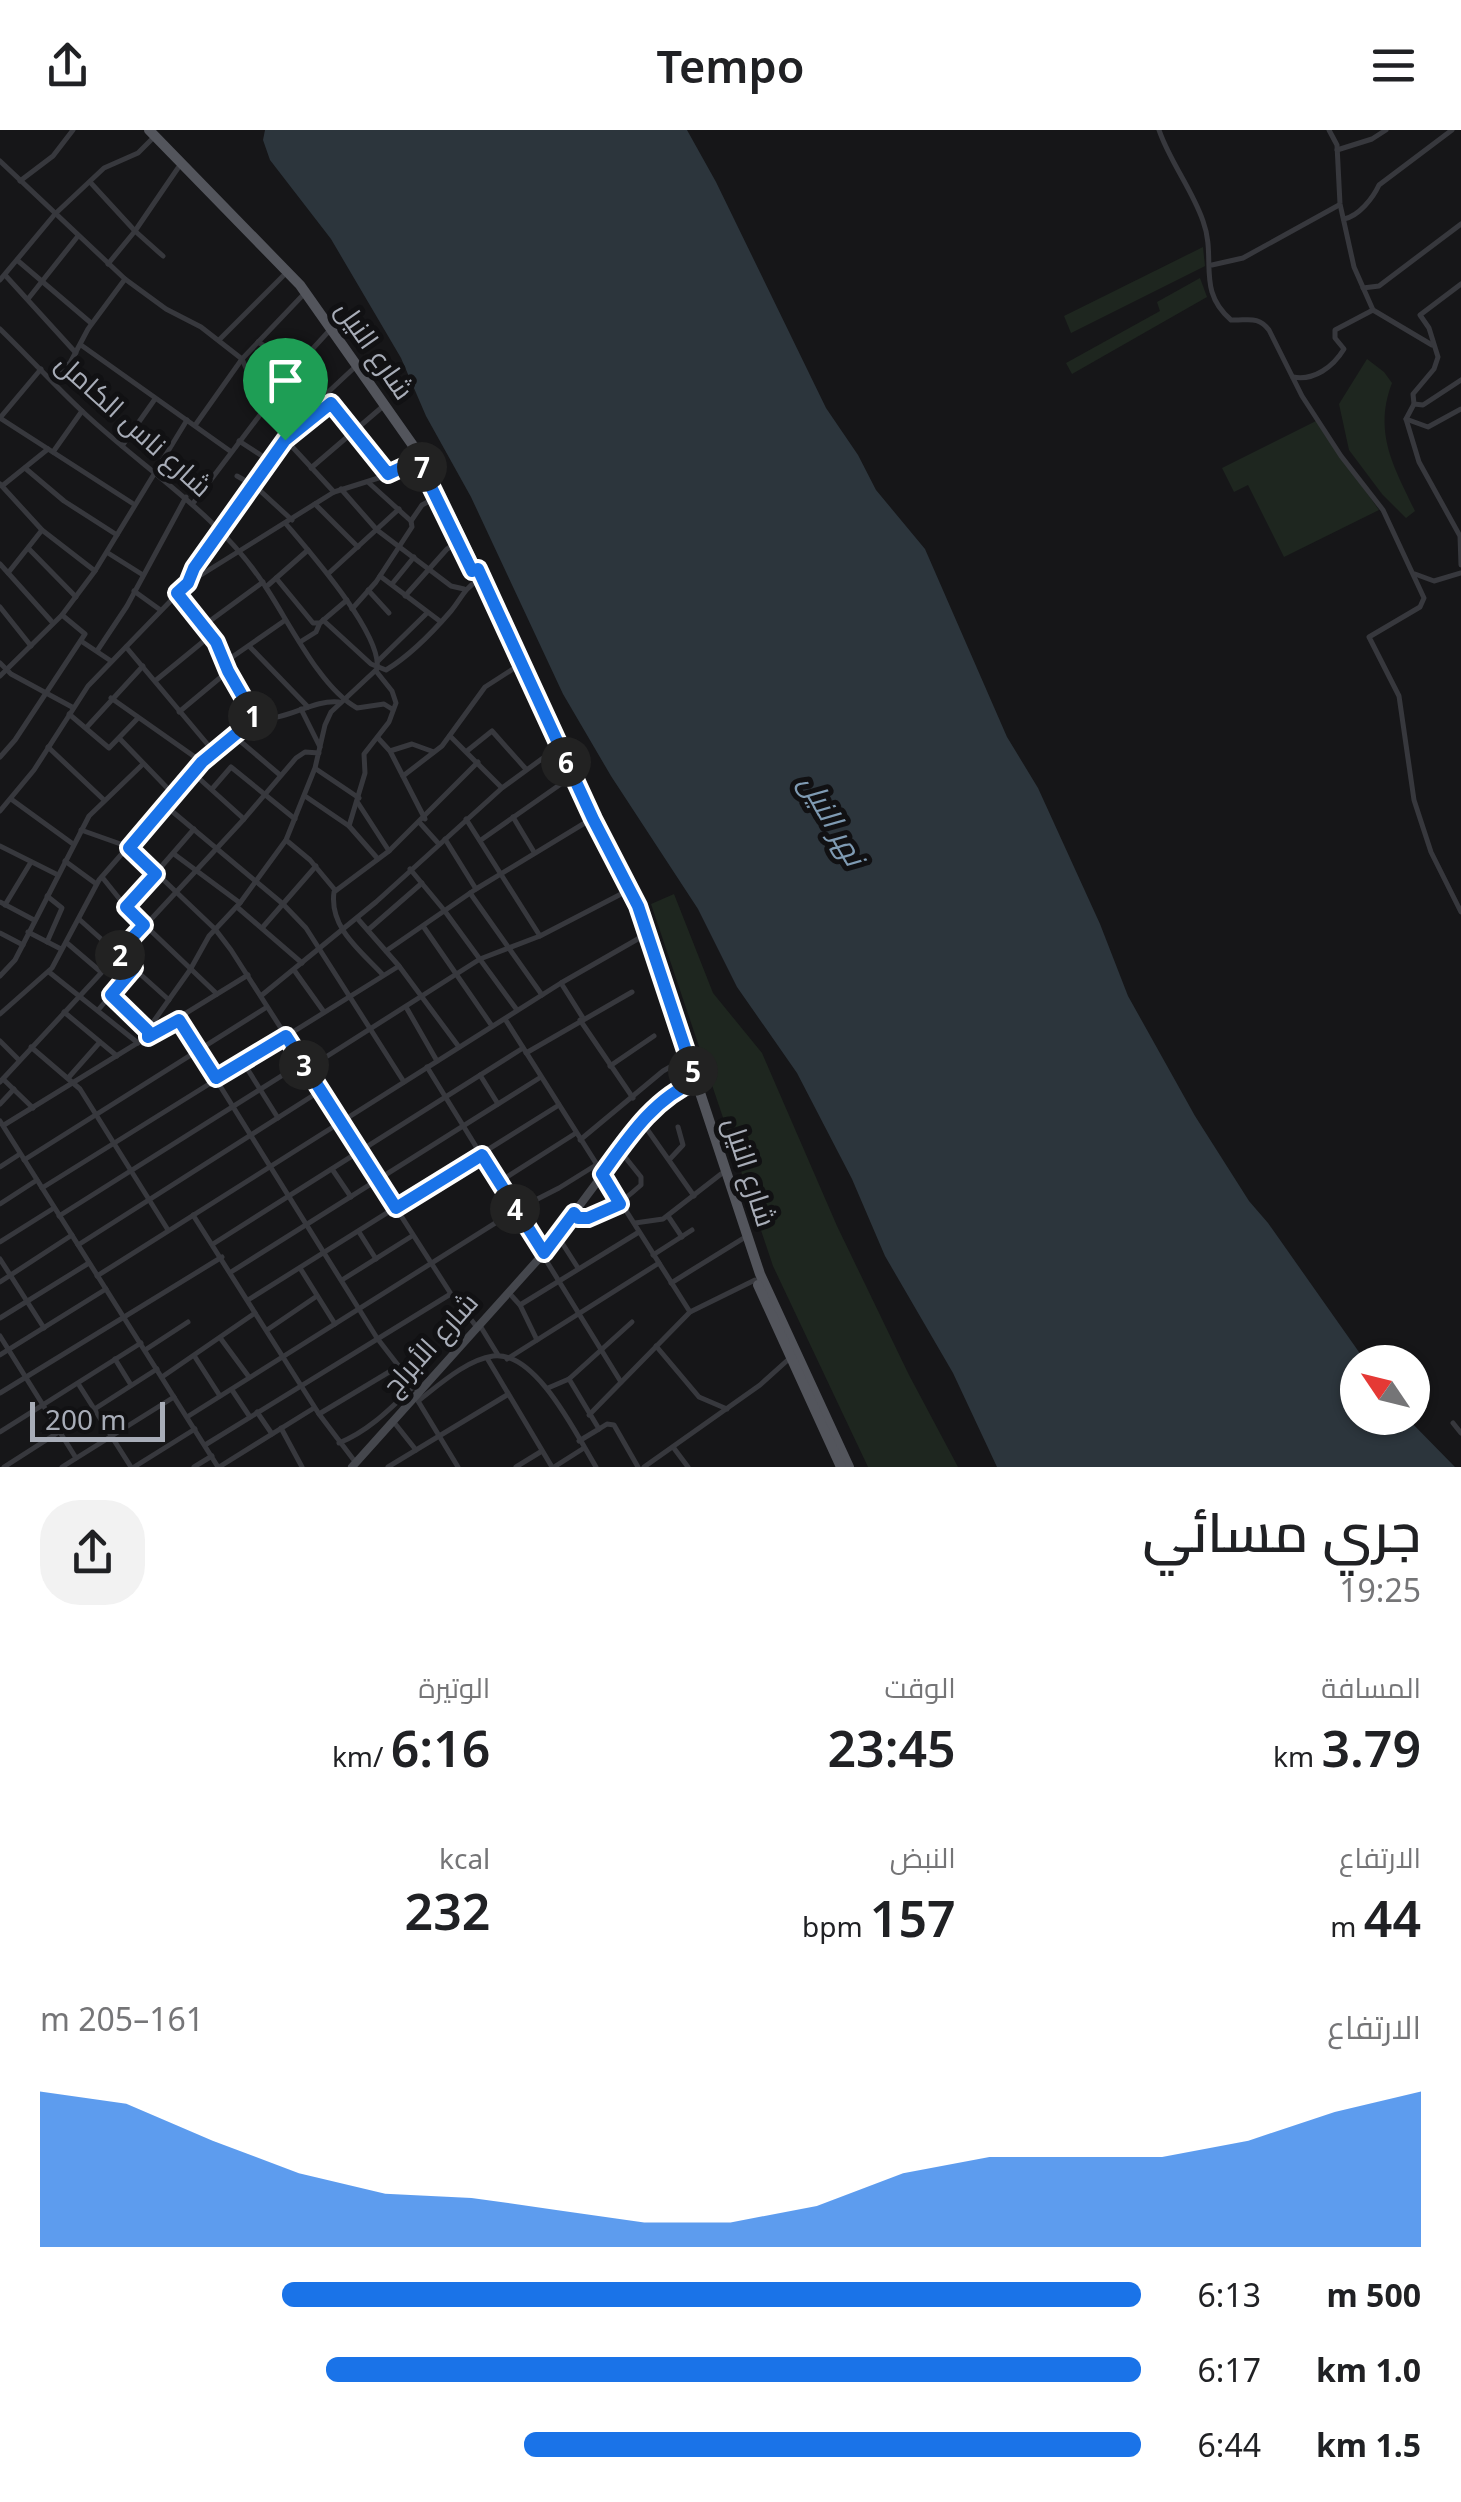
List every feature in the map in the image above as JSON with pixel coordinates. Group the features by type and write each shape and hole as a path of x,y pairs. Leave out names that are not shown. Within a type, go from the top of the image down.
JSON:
{"main road":[{"name":"شارع النيل","path":"148,133 302,296 426,464 586,805 638,906 755,1280 844,1465"},
{"name":"شارع النيل","path":"148,133 295,279 418,460 476,574 554,750 644,936 760,1274 844,1465"}],"street":[{"path":"20,181 52,156 73,130"},
{"path":"1159,130 1203,221 1212,265 1208,282 1216,304 1232,320 1252,318 1262,322 1341,456 1383,510 1414,574 1424,604 1369,638 1399,696 1414,800 1431,852 1461,912"},
{"path":"1329,130 1336,141 1340,204 1354,268 1373,310 1434,346"},
{"path":"1337,150 1386,130"},
{"path":"1344,220 1352,218 1379,185 1452,130"},
{"path":"76,353 28,299 2,277 55,214 104,168 138,153 148,133"},
{"path":"2,166 125,279 166,309 220,340 242,359 264,411 311,468 376,530 451,586 464,589"},
{"path":"108,264 178,168"},
{"path":"90,182 135,232 163,256"},
{"path":"1212,265 1242,258 1340,204"},
{"path":"1364,288 1379,286 1461,224"},
{"path":"28,299 78,236"},
{"path":"18,260 91,323"},
{"path":"220,340 284,276"},
{"path":"51,379 76,353 91,323 125,279"},
{"path":"1414,574 1434,581 1461,569 1460,536 1419,462 1406,419 1414,404 1413,394 1438,358 1430,328 1420,315 1461,284"},
{"path":"195,426 242,359 302,296"},
{"path":"1293,376 1316,376 1331,365 1344,350 1334,338 1335,330 1373,310"},
{"name":"شارع ناس الكامل","path":"0,329 82,411 221,531 265,584 285,620 342,701"},
{"path":"193,503 297,366 328,332"},
{"path":"258,342 297,366 388,474"},
{"path":"81,345 230,451"},
{"path":"324,395 355,367"},
{"path":"41,369 0,418 134,503"},
{"path":"1414,404 1423,405 1461,380"},
{"path":"122,446 156,399"},
{"path":"188,583 194,568 285,440 331,403"},
{"path":"311,468 380,408"},
{"path":"1406,419 1428,427 1461,409"},
{"path":"82,411 50,450 1,485 42,530 95,571"},
{"path":"0,676 62,615 95,571 187,420"},
{"path":"239,440 270,460"},
{"path":"2,805 11,799 70,711 111,660 188,583 337,490 418,460"},
{"path":"25,468 64,502 117,535"},
{"path":"237,476 255,486 329,573 352,609 377,667 396,698 389,722 364,754 365,772 349,826"},
{"path":"367,482 411,521"},
{"path":"97,651 186,497"},
{"path":"352,609 411,532 411,521 422,505 437,497"},
{"path":"316,504 358,547"},
{"path":"329,573 400,509"},
{"path":"42,530 28,548 3,568 53,623"},
{"path":"405,596 459,542"},
{"path":"28,548 76,597"},
{"path":"203,626 276,578 308,550"},
{"path":"107,552 143,575"},
{"path":"392,584 414,558"},
{"path":"322,621 377,667 390,668 440,622 476,574"},
{"path":"380,576 440,622"},
{"path":"276,578 313,623 322,621"},
{"path":"368,590 390,613"},
{"path":"134,591 159,609"},
{"path":"177,593 210,636 255,718"},
{"path":"300,642 316,632 322,621 347,600"},
{"path":"0,607 31,646"},
{"path":"314,1407 219,1467 1,1125 148,1034 202,946 258,882 286,840 316,768 325,725 342,701 428,613"},
{"path":"0,756 47,693 85,632 62,615"},
{"path":"225,662 285,620"},
{"path":"155,681 210,636"},
{"path":"81,641 111,660"},
{"path":"125,646 214,752"},
{"path":"250,646 308,706"},
{"path":"0,664 47,693 109,748 138,718"},
{"path":"86,728 143,666"},
{"path":"403,776 435,753 485,687 516,667"},
{"path":"179,712 228,671"},
{"path":"111,698 202,762"},
{"path":"0,1014 49,972 80,920 96,883 202,762 233,734 255,718 274,719 308,706 342,701 357,708 384,704 392,709"},
{"path":"300,710 320,750"},
{"path":"467,751 492,731 525,768"},
{"path":"233,734 280,776"},
{"path":"450,736 502,788"},
{"path":"378,738 390,751 422,821 442,842 542,995"},
{"path":"120,739 174,796"},
{"path":"390,751 412,744 435,753"},
{"path":"48,748 104,800"},
{"path":"33,1108 2,1081 280,776 305,752 320,750"},
{"path":"262,996 357,918 525,768 554,750"},
{"path":"335,890 390,851 478,762"},
{"path":"0,976 13,963 81,830 104,800 142,764"},
{"path":"212,789 231,767 296,818"},
{"path":"316,768 358,800 390,851"},
{"path":"193,773 244,819"},
{"path":"481,840 568,779"},
{"path":"305,796 349,826 378,859"},
{"path":"11,799 74,844"},
{"path":"166,806 283,904 320,948 404,1082"},
{"path":"514,817 534,852"},
{"path":"466,819 540,936"},
{"path":"386,951 502,872 588,821"},
{"path":"81,830 129,848 215,930 262,996 450,1294 498,1355 535,1374 548,1388 596,1467"},
{"path":"126,907 194,830"},
{"path":"286,840 316,866 335,890 333,907 341,930 383,975"},
{"path":"0,846 58,875"},
{"path":"174,854 302,962"},
{"path":"31,862 3,904 34,920"},
{"path":"65,862 96,883"},
{"path":"262,928 316,866"},
{"path":"410,869 518,1010"},
{"path":"102,877 126,907 218,994"},
{"path":"368,930 422,882"},
{"path":"59,1216 480,959 540,936 624,892"},
{"path":"47,896 62,908 47,942"},
{"path":"357,918 423,995 459,1047"},
{"path":"80,920 169,1000"},
{"path":"422,925 492,1026"},
{"path":"28,932 62,950"},
{"path":"0,933 22,944"},
{"path":"97,1276 504,1018 644,936"},
{"path":"67,943 101,972"},
{"path":"42,1188 400,966"},
{"path":"98,1009 134,968"},
{"path":"294,970 324,1012"},
{"path":"49,972 138,1043"},
{"path":"148,1034 179,1020 248,975"},
{"path":"562,983 633,1098"},
{"path":"213,1244 480,1075 632,992"},
{"path":"111,995 148,1034"},
{"path":"406,1006 437,1061"},
{"path":"0,1167 96,1114 268,1007"},
{"path":"64,1012 116,1056"},
{"path":"504,1018 690,1312"},
{"path":"179,1020 377,1338 417,1394 455,1466"},
{"path":"610,1066 654,1036"},
{"path":"0,1041 19,1061"},
{"path":"71,1080 100,1042"},
{"path":"32,1047 71,1080 168,1230"},
{"path":"499,1182 578,1136 684,1059"},
{"path":"243,1062 278,1118"},
{"path":"427,1067 620,1382"},
{"path":"480,1075 498,1104"},
{"path":"231,1272 541,1077"},
{"name":"شارع الأبراج","path":"354,1465 544,1253 642,1122 668,1096 694,1082"},
{"path":"0,1104 14,1089"},
{"path":"78,1245 321,1090"},
{"path":"248,1300 559,1105"},
{"path":"642,1122 694,1196"},
{"path":"669,1160 684,1145 678,1127"},
{"path":"574,1213 578,1218 588,1218 620,1204 642,1180 620,1150"},
{"path":"187,1417 516,1210 596,1165"},
{"path":"332,1169 350,1197"},
{"path":"633,1224 668,1216 721,1174"},
{"path":"0,1204 37,1180"},
{"path":"0,1242 54,1208"},
{"path":"193,1215 354,1465"},
{"path":"668,1216 682,1237"},
{"path":"654,1255 692,1230"},
{"path":"359,1231 376,1259"},
{"path":"520,1305 639,1232"},
{"path":"0,1282 72,1235"},
{"path":"342,1280 413,1236"},
{"path":"557,1236 578,1268"},
{"path":"671,1283 742,1239"},
{"path":"0,1394 222,1257"},
{"path":"0,1259 44,1328"},
{"path":"0,1318 89,1263"},
{"path":"507,1359 658,1263"},
{"path":"300,1268 335,1324"},
{"path":"589,1415 690,1312 755,1280"},
{"path":"0,1356 106,1289"},
{"path":"508,1291 520,1305 537,1340"},
{"path":"205,1445 450,1294"},
{"path":"266,1330 318,1296"},
{"path":"162,1378 255,1313"},
{"path":"145,1350 188,1322"},
{"path":"548,1388 569,1379 632,1322"},
{"path":"0,1336 76,1458"},
{"path":"221,1339 250,1378"},
{"path":"0,1432 141,1343"},
{"path":"655,1345 699,1396 727,1409"},
{"path":"339,1444 354,1438 417,1394 498,1355"},
{"path":"194,1356 220,1396"},
{"path":"487,1358 553,1467 584,1448"},
{"path":"579,1440 614,1425 641,1467 760,1385 790,1358"},
{"path":"115,1360 132,1386"},
{"path":"318,1414 399,1366"},
{"path":"4,1467 157,1369"},
{"path":"569,1379 599,1429"},
{"path":"78,1384 133,1467 195,1429"},
{"path":"232,1389 250,1417"},
{"path":"388,1467 507,1395"},
{"path":"62,1467 174,1396"},
{"path":"257,1412 272,1434"},
{"path":"393,1420 416,1450"},
{"path":"1453,1423 1461,1432"},
{"path":"280,1428 302,1467"},
{"path":"673,1446 688,1467"},
{"path":"516,1467 542,1451"},
{"path":"194,1467 212,1456"}],"shaded area":[{"path":"1203,247 1205,266 1071,333 1064,316"},
{"path":"1200,278 1207,297 1072,374 1066,363 1160,311 1157,302"},
{"path":"1367,359 1392,383 1385,434 1393,464 1415,511 1406,518 1349,450 1339,404"},
{"path":"1316,421 1379,510 1284,557 1248,485 1234,492 1222,468"},
{"path":"674,894 713,993 762,1053 837,1226 958,1467 868,1467 773,1266 651,904"}],"water":[{"name":"نهر النيل","path":"265,130 687,130 826,408 876,490 925,549 1007,737 1038,788 1100,924 1128,996 1195,1116 1249,1201 1354,1345 1340,1345 1340,1435 1424,1435 1455,1467 997,1467 953,1373 885,1256 852,1179 797,1073 737,987 698,909 563,694 401,358 331,239 270,160 263,140"}],"route":[{"path":"331,403 388,474 418,460 472,571 478,569 593,819 638,906 696,1081 655,1107 602,1174 620,1204 588,1218 578,1218 574,1213 544,1253 482,1155 396,1208 286,1036 216,1078 179,1020 148,1037 148,1031 111,995 134,968 118,953 144,925 126,907 156,874 129,848 202,762 255,718 216,642 177,593 188,583 194,568 285,440 331,403"}]}
